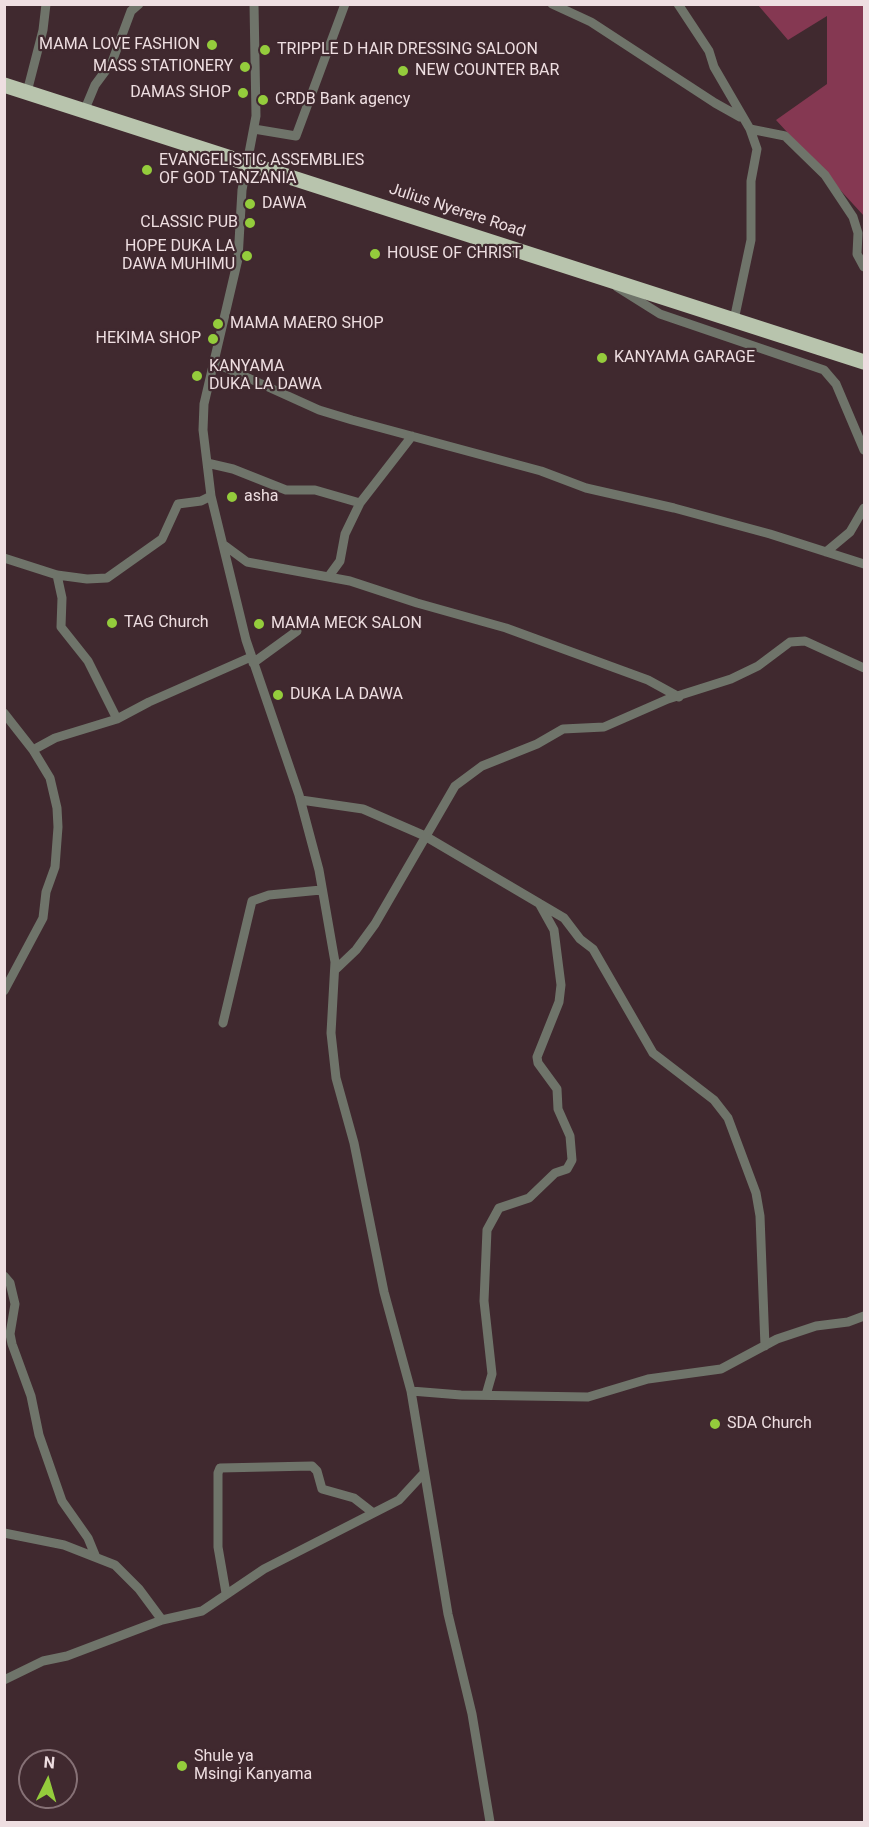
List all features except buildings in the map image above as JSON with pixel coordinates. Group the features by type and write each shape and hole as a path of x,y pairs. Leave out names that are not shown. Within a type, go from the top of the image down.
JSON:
{"highway":[{"name":"Julius Nyerere Road","path":"4,85 85,109 864,362"}],"street":[{"path":"27,92 43,30 46,4"},
{"path":"85,109 95,85 112,62 131,11 139,4"},
{"path":"254,4 257,62 254,129 242,190 238,259 204,404 202,430 211,496 252,660 301,800 319,870 335,970 331,1033 336,1078 354,1143 384,1292 411,1391 448,1614 474,1724 490,1822"},
{"path":"254,129 296,136 345,4"},
{"path":"552,4 591,22 715,103 743,118"},
{"path":"678,4 706,46 714,67 750,129 757,149 751,181 752,226 734,320"},
{"path":"750,129 782,134 825,175 854,217 858,233 857,254 864,267"},
{"path":"600,276 660,314 824,370 836,384 864,450"},
{"path":"213,362 319,410 541,471 586,488 674,508 864,564"},
{"path":"329,576 340,561 345,534 360,503 412,436"},
{"path":"207,463 233,469 286,490 315,490 360,503"},
{"path":"4,558 57,575 87,579 113,576 126,563 162,539 178,504 201,501 211,496"},
{"path":"826,552 850,532 864,508"},
{"path":"224,545 247,562 329,576 525,634 648,680 679,697"},
{"path":"57,575 62,598 61,627 88,661 117,719"},
{"path":"33,750 55,738 117,719 149,702 252,660 297,631"},
{"path":"335,970 356,950 375,924 455,786 482,766 537,744 563,729 604,727 758,666 790,642 797,640 805,641 864,668"},
{"path":"4,713 33,750 50,778 57,808 55,867 46,892 43,918 4,991"},
{"path":"301,800 363,808 425,836 564,918 580,939 593,949 653,1053 714,1100 728,1118 756,1193 760,1216 765,1346"},
{"path":"223,1023 252,901 269,895 321,890"},
{"path":"486,1395 492,1374 484,1301 487,1230 499,1208 534,1195 555,1173 567,1169 572,1160 570,1136 558,1109 557,1089 538,1063 537,1057 560,1002 561,985 554,930 538,902"},
{"path":"4,1276 10,1283 15,1304 10,1334 12,1344 31,1396 39,1435 62,1501 88,1538 95,1555"},
{"path":"411,1391 588,1397 648,1379 721,1369 765,1346 816,1326 848,1322 864,1316"},
{"path":"226,1593 218,1547 218,1473 220,1468 308,1465 317,1471 322,1490 354,1498 372,1512"},
{"path":"4,1680 43,1661 67,1656 162,1620 202,1611 264,1569 399,1500 424,1473"},
{"path":"4,1533 34,1538 95,1555 115,1565 162,1620"}],"shaded area":[{"path":"758,5 864,5 864,216 776,120 827,84 827,16 788,40"}],"place":[{"name":"MAMA LOVE FASHION","path":"212,45"},
{"name":"TRIPPLE D HAIR DRESSING SALOON","path":"265,50"},
{"name":"MASS STATIONERY","path":"245,67"},
{"name":"NEW COUNTER BAR","path":"403,71"},
{"name":"DAMAS SHOP","path":"243,93"},
{"name":"CRDB Bank agency","path":"263,100"},
{"name":"EVANGELISTIC ASSEMBLIES OF GOD TANZANIA","path":"147,170"},
{"name":"DAWA","path":"250,204"},
{"name":"CLASSIC PUB","path":"250,223"},
{"name":"HOUSE OF CHRIST","path":"375,254"},
{"name":"HOPE DUKA LA DAWA MUHIMU","path":"247,256"},
{"name":"MAMA MAERO SHOP","path":"218,324"},
{"name":"HEKIMA SHOP","path":"213,339"},
{"name":"KANYAMA GARAGE","path":"602,358"},
{"name":"KANYAMA DUKA LA DAWA","path":"197,376"},
{"name":"asha","path":"232,497"},
{"name":"TAG Church","path":"112,623"},
{"name":"MAMA MECK SALON","path":"259,624"},
{"name":"DUKA LA DAWA","path":"278,695"},
{"name":"SDA Church","path":"715,1424"},
{"name":"Shule ya Msingi Kanyama","path":"182,1766"}]}
